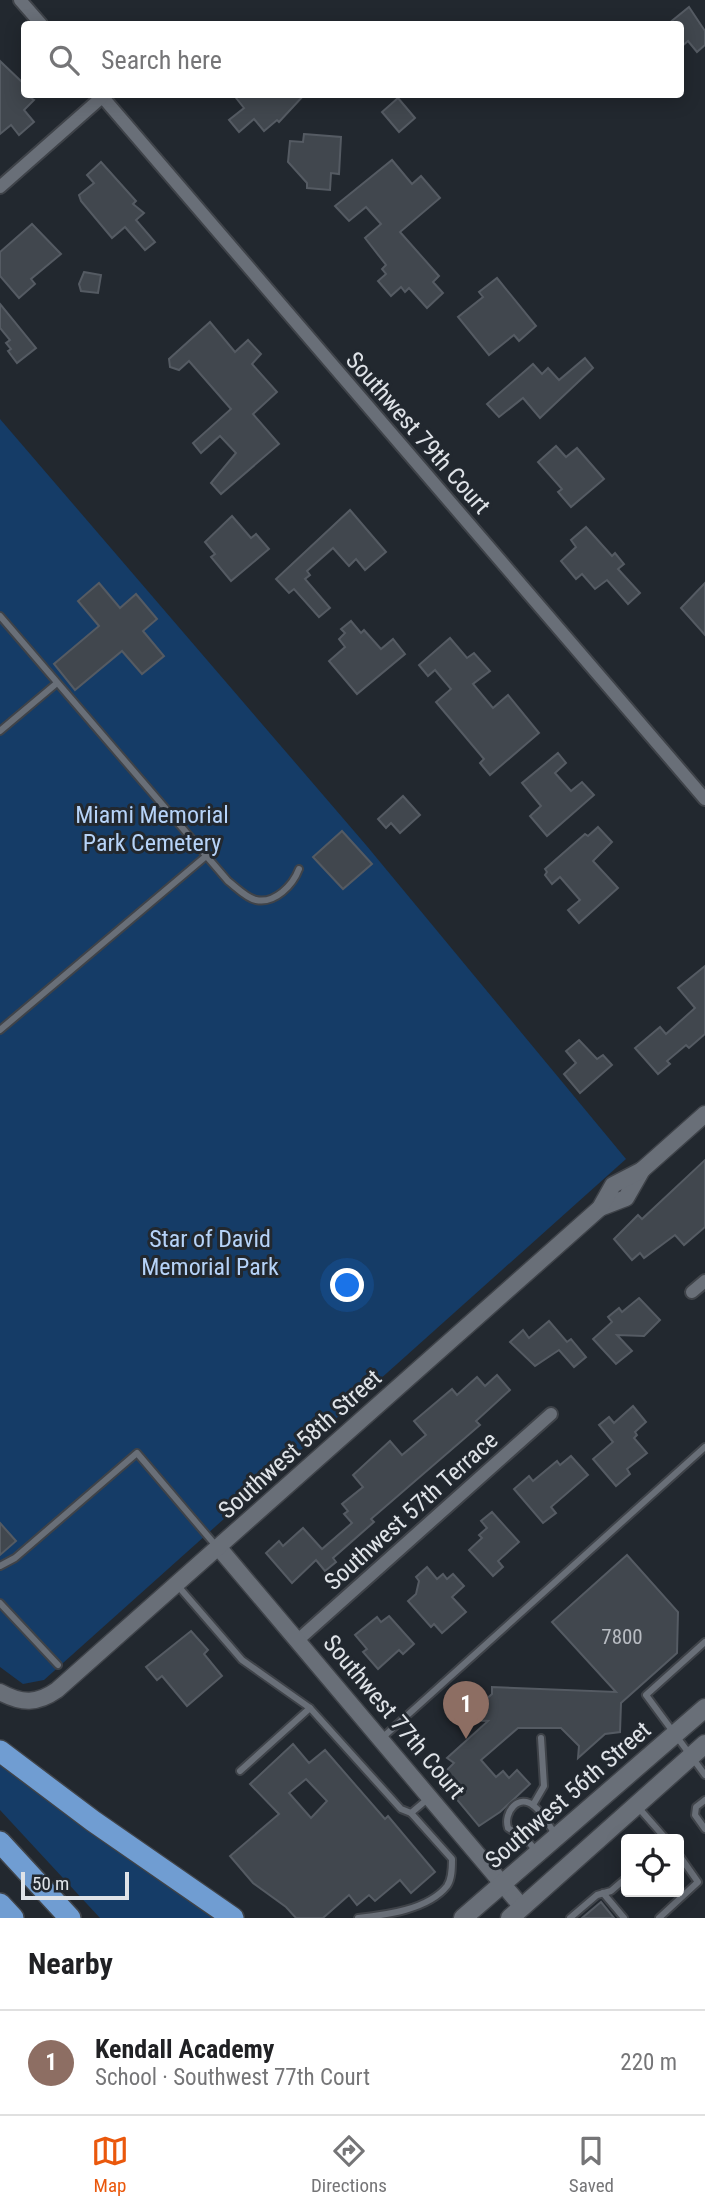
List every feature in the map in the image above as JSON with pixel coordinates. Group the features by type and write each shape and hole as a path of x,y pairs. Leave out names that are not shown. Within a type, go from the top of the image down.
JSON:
{"highway":[{"path":"0,1751 93,1821 233,1918"},
{"path":"0,1842 70,1918"},
{"path":"0,1904 13,1918"}],"main road":[{"name":"Southwest 56th Street","path":"463,1918 705,1708"},
{"path":"521,1914 699,1750"}],"street":[{"path":"20,0 38,21"},
{"path":"0,187 99,98"},
{"name":"Southwest 79th Court","path":"103,98 705,799"},
{"name":"Southwest 58th Street","path":"0,1692 24,1702 41,1700 57,1690 600,1208 626,1198 642,1170 705,1114"},
{"path":"692,1292 705,1281"},
{"name":"Southwest 57th Terrace","path":"298,1640 551,1414"},
{"name":"Southwest 77th Court","path":"219,1548 505,1883 521,1914"}],"lane":[{"path":"0,616 228,881 256,900 271,900 280,894 299,869"},
{"path":"0,732 57,683"},
{"path":"0,1030 205,857"},
{"path":"382,1738 705,1447"},
{"path":"0,1566 15,1558 137,1453 219,1548"},
{"path":"177,1584 242,1660 310,1708 401,1809 411,1813 452,1859 448,1885 434,1898 390,1914 358,1918"},
{"path":"0,1603 58,1665"},
{"path":"705,1642 646,1695 677,1733 699,1750 705,1775"},
{"path":"240,1771 310,1708"},
{"path":"533,1805 544,1786 541,1738"},
{"path":"411,1813 431,1796"},
{"path":"705,1800 696,1807 695,1815 705,1829"},
{"path":"539,1853 527,1840 512,1833 506,1822 512,1807 522,1802 533,1805 558,1837"},
{"path":"637,1806 662,1834"},
{"path":"684,1862 698,1882 684,1895"},
{"path":"570,1918 621,1882"},
{"path":"603,1893 624,1918"},
{"path":"659,1918 682,1897"}],"green space":[{"name":"Star of David Memorial Park","path":"0,419 366,845 626,1159 44,1680 23,1684 0,1667"},
{"path":"0,1761 214,1918 100,1918 0,1810"}],"building":[{"path":"689,7 705,31 705,45 697,52 688,41 684,44 684,21 672,21"},
{"path":"0,61 21,81 21,98 34,100 24,110 34,122 19,135 11,125 0,134"},
{"path":"236,98 301,98 279,122 277,120 264,131 254,119 239,132 229,120 244,108"},
{"path":"398,98 415,118 399,132 382,112"},
{"path":"304,134 341,137 339,174 331,173 330,190 307,188 307,183 288,162 290,141 303,142"},
{"path":"392,160 412,184 421,176 440,198 400,232 439,276 433,282 443,293 427,308 409,288 405,292 401,287 391,296 378,281 386,274 382,269 386,265 365,238 381,224 366,207 349,221 335,206"},
{"path":"101,162 136,201 133,204 144,213 136,220 155,242 145,250 125,227 112,238 81,201 79,195 94,183 87,175"},
{"path":"32,224 61,254 31,279 35,284 19,298 0,276 0,252"},
{"path":"84,272 101,275 98,293 81,291 79,284"},
{"path":"497,278 536,326 519,341 514,335 489,355 458,317 483,297 479,292"},
{"path":"0,304 36,348 17,363 8,351 11,349 6,343 10,340 0,328"},
{"path":"210,322 235,352 248,340 261,354 252,364 277,392 253,414 279,444 221,494 211,483 236,453 220,436 201,453 193,443 231,409 189,361 179,370 170,367 169,359"},
{"path":"585,358 593,368 540,418 523,398 499,417 487,404 533,364 542,374 548,368 559,380"},
{"path":"556,446 566,457 577,448 604,479 571,507 558,492 562,489 538,462"},
{"path":"350,510 386,552 365,570 356,559 349,566 333,548 307,571 310,575 305,579 330,608 319,617 294,589 289,593 276,579"},
{"path":"232,516 251,538 256,534 269,549 231,581 211,557 215,554 205,542"},
{"path":"586,527 612,556 615,553 624,564 618,569 640,593 628,604 607,580 595,589 582,574 576,579 561,561 576,547 571,540"},
{"path":"99,583 120,608 136,594 157,619 143,631 164,656 142,674 122,651 75,690 54,664 99,626 78,601"},
{"path":"705,583 705,635 681,608"},
{"path":"351,621 361,633 364,630 381,649 393,639 405,654 357,694 329,661 345,647 339,639 345,633 341,629"},
{"path":"450,638 467,658 474,653 490,671 473,684 493,708 508,695 539,733 490,775 480,763 484,759 436,702 451,689 435,670 428,676 419,665"},
{"path":"558,753 566,763 555,773 571,791 582,782 594,795 547,836 530,816 541,806 522,783"},
{"path":"403,796 420,815 400,833 391,823 386,828 378,819"},
{"path":"598,827 612,842 593,861 618,888 579,923 568,910 580,900 560,877 552,884 545,875 545,869 585,834 588,836"},
{"path":"342,831 372,864 343,889 313,857"},
{"path":"705,966 705,1034 689,1048 686,1045 667,1061 670,1064 658,1074 635,1048 660,1027 666,1034 695,1008 678,988"},
{"path":"579,1040 597,1059 603,1055 612,1065 580,1093 564,1074 576,1063 566,1051"},
{"path":"705,1160 705,1227 684,1245 675,1235 644,1258 640,1253 632,1260 614,1239 638,1215 642,1219"},
{"path":"639,1298 660,1320 644,1336 617,1335 632,1351 616,1364 593,1339 612,1322 608,1317 619,1308 622,1312"},
{"path":"549,1321 567,1342 571,1339 586,1357 574,1367 559,1350 535,1366 510,1342 523,1330 529,1338"},
{"path":"497,1375 510,1390 476,1421 480,1425 371,1519 374,1522 333,1558 336,1562 325,1571 316,1560 292,1583 266,1553 279,1541 283,1546 303,1528 322,1549 352,1523 344,1514 348,1511 342,1504 363,1487 353,1475 390,1441 402,1455 426,1435 414,1421 452,1389 457,1395 477,1377 485,1386"},
{"path":"633,1406 646,1422 635,1432 637,1435 634,1438 647,1453 627,1469 630,1474 616,1486 593,1459 613,1442 599,1425 609,1417 614,1423"},
{"path":"571,1456 588,1475 551,1507 556,1513 543,1523 514,1489 529,1476 533,1481 557,1461 560,1465"},
{"path":"492,1512 519,1542 498,1561 503,1567 493,1576 469,1550 482,1538 479,1535 487,1528 481,1521"},
{"path":"0,1523 16,1541 0,1555"},
{"path":"627,1555 678,1612 677,1653 621,1703 620,1732 605,1734 578,1758 579,1746 561,1728 518,1728 481,1760 496,1777 503,1771 509,1778 517,1770 530,1784 500,1812 479,1826 439,1778 454,1763 447,1758 488,1721 462,1720 492,1694 492,1687 616,1692 552,1622"},
{"path":"427,1567 437,1579 443,1574 447,1579 453,1574 464,1586 452,1597 466,1612 442,1633 434,1624 431,1627 408,1601 416,1594 419,1581 416,1577"},
{"path":"389,1616 414,1644 403,1654 399,1650 378,1669 363,1652 367,1649 355,1635 377,1617 381,1622"},
{"path":"191,1631 208,1650 204,1654 222,1676 187,1706 162,1676 157,1680 146,1667"},
{"path":"293,1744 309,1763 325,1750 385,1819 388,1816 435,1872 411,1893 400,1880 375,1901 369,1895 357,1905 349,1895 323,1918 296,1918 286,1907 253,1883 230,1856 279,1814 250,1784","holes":["306,1779 327,1801 311,1818 289,1793"]},
{"path":"601,1902 614,1918 582,1918"}],"place":[{"name":"Kendall Academy","path":"466,1739"}],"park label":[{"name":"Miami Memorial Park Cemetery","path":"152,829"}]}
